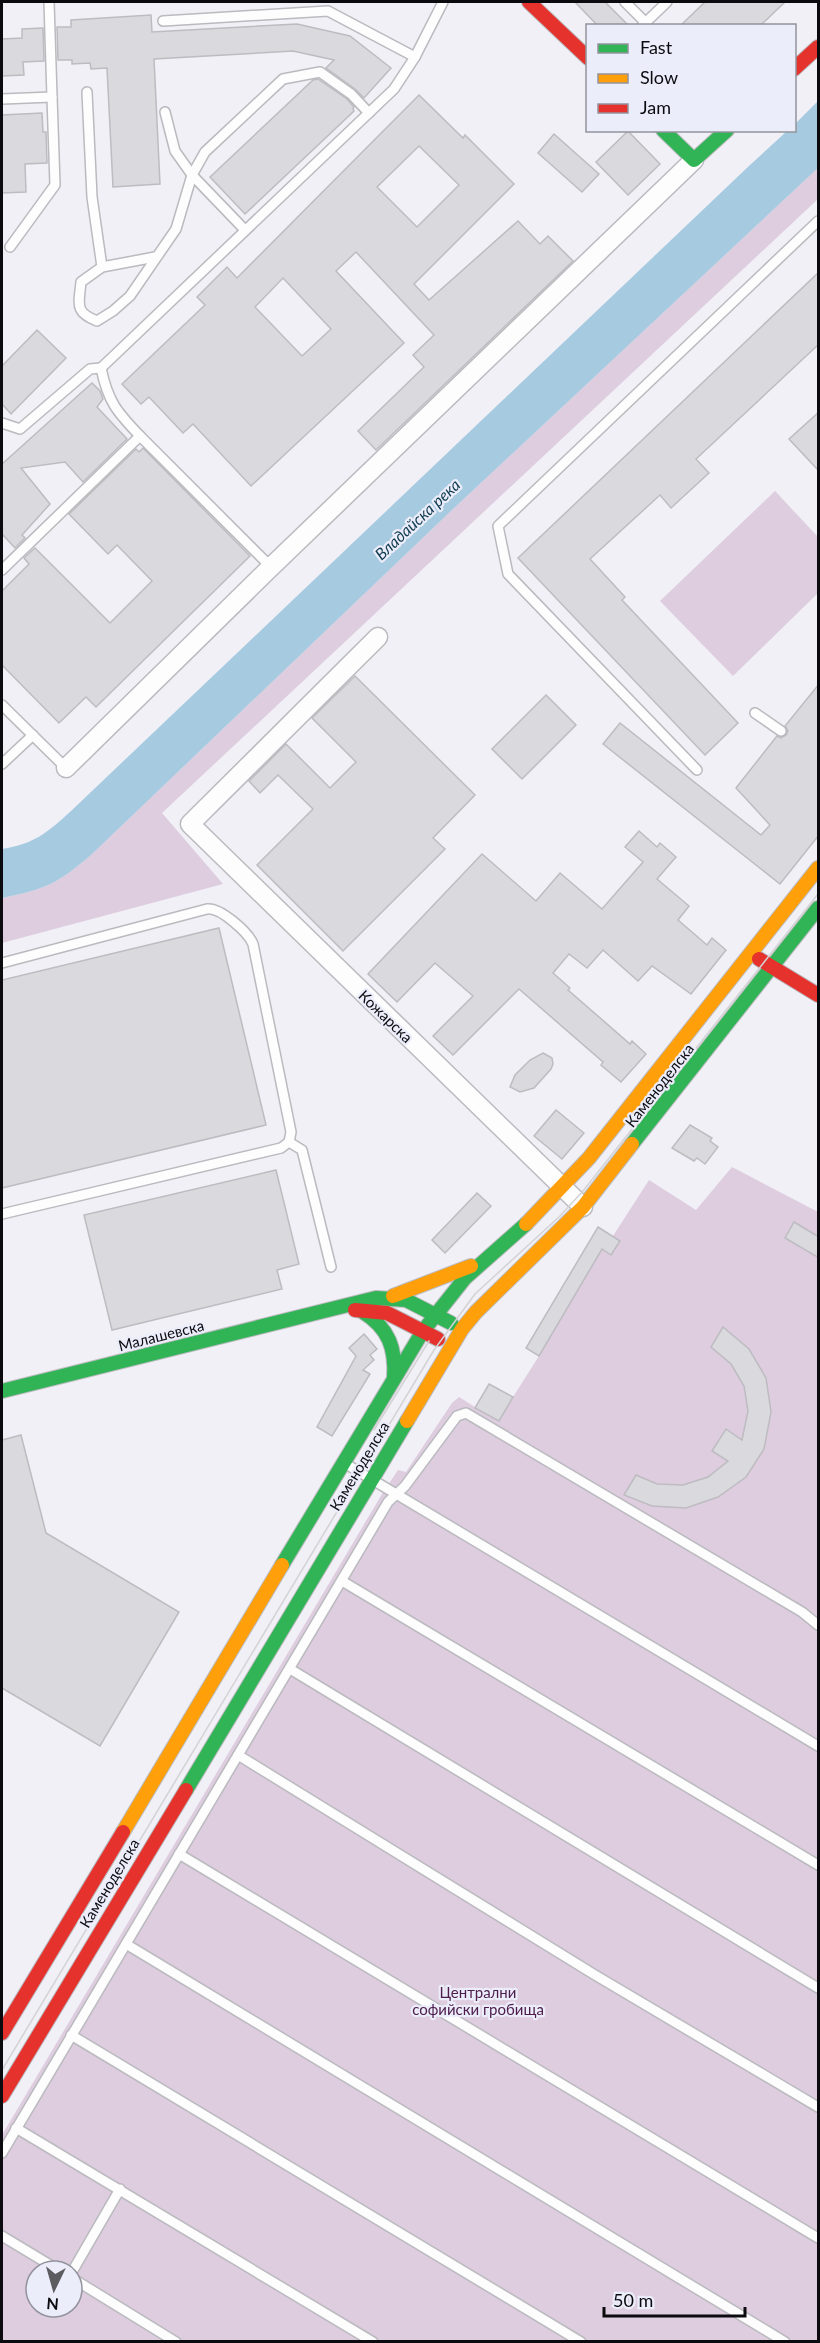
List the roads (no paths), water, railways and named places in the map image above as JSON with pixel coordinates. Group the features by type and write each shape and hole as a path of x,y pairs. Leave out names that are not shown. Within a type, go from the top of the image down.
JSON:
{"street":[{"path":"529,2 586,56"},
{"path":"796,68 819,47"},
{"path":"665,132 694,160"},
{"path":"66,768 271,567 725,132"},
{"name":"Кожарска","path":"378,637 190,824 583,1207"},
{"name":"Каменоделска","path":"2,2033 423,1331 465,1278 563,1188 624,1116 819,868"},
{"name":"Каменоделска","path":"2,2096 462,1329 491,1293 544,1246 583,1207 819,908"},
{"path":"751,954 819,995"},
{"path":"393,1296 483,1262"},
{"name":"Малашевска","path":"2,1391 376,1298 393,1296 418,1304 462,1329"},
{"path":"360,1310 373,1317 390,1336 395,1352 394,1379"},
{"name":"Малашевска","path":"328,1311 360,1310 387,1313 451,1346"}],"lane":[{"path":"10,247 55,185 49,2"},
{"path":"2,423 20,429 90,369 101,368 369,113 394,89 415,57 443,2"},
{"path":"625,2 643,24 667,2"},
{"path":"163,21 328,11 415,57"},
{"path":"155,257 102,267 81,282 78,306 84,316 98,321 130,296 176,229 192,175 206,152 283,79 320,72 351,94 369,113"},
{"path":"87,92 92,197 102,267"},
{"path":"2,99 51,97"},
{"path":"165,112 175,151 192,175 246,230"},
{"path":"697,770 508,574 498,526 819,221"},
{"path":"101,368 105,388 116,410 271,567"},
{"path":"2,570 140,436"},
{"path":"2,705 66,768"},
{"path":"755,714 781,731"},
{"path":"2,764 33,735"},
{"path":"2,963 207,909 217,910 250,938 253,944 291,1132 290,1142"},
{"path":"2,1214 281,1148 290,1142"},
{"path":"290,1142 302,1150 331,1267"},
{"path":"2,2153 388,1502 405,1486 457,1416 466,1413 802,1612 819,1625"},
{"path":"344,1462 819,1746"},
{"path":"342,1581 819,1865"},
{"path":"290,1669 819,1988"},
{"path":"238,1755 585,1969 819,2107"},
{"path":"179,1854 819,2238"},
{"path":"126,1944 785,2342"},
{"path":"71,2035 581,2342"},
{"path":"16,2127 373,2342"},
{"path":"80,2259 120,2189"},
{"path":"2,2236 40,2259"},
{"path":"84,2285 176,2342"}],"water":[{"name":"Владайска река","path":"818,101 818,168 452,510 91,855 69,873 50,884 30,892 2,898 2,849 32,841 55,826 750,165 786,132 796,132 796,123"}],"tram line":[{"path":"2,2070 434,1350 475,1294 560,1216 583,1191 818,894"},
{"path":"374,1430 429,1341"}],"park label":[{"name":"Централни софийски гробища","path":"478,2000"}]}
